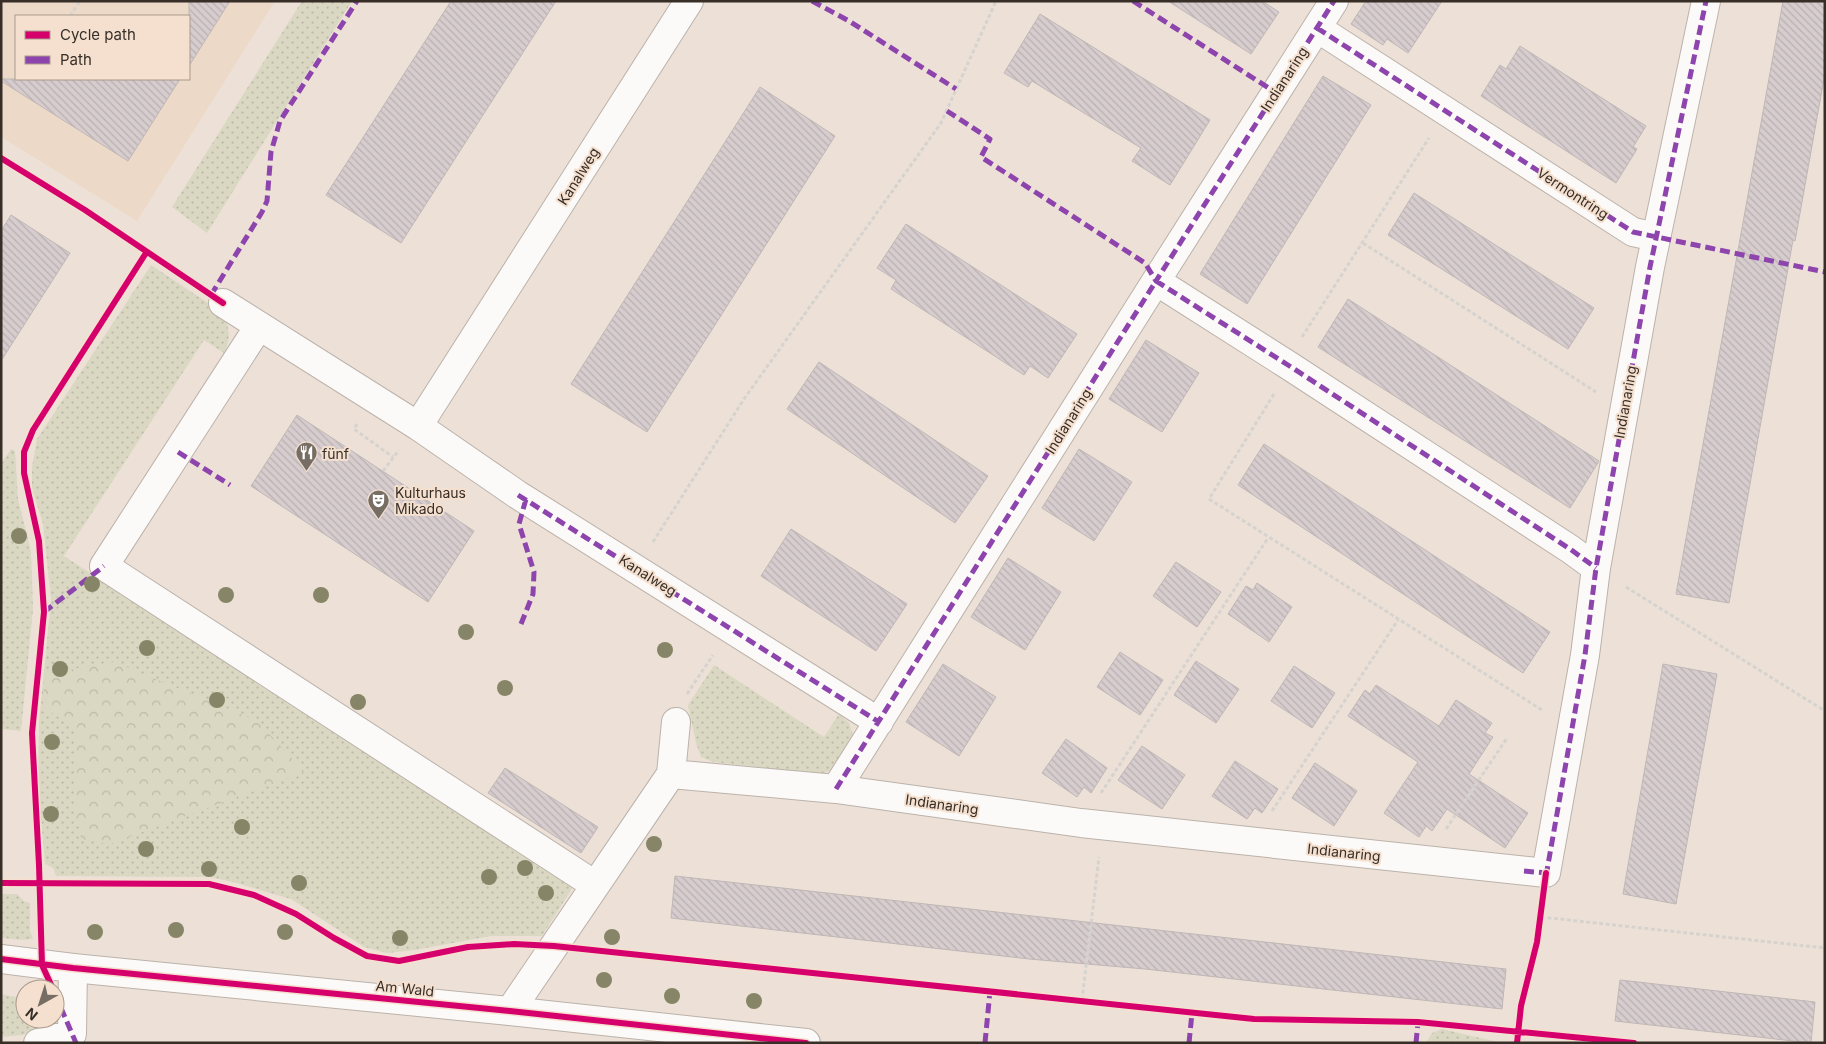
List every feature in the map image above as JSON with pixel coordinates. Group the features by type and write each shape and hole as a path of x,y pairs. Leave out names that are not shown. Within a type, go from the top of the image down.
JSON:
{"street":[{"name":"Kanalweg","path":"418,426 689,1"},
{"path":"1317,28 1334,1"},
{"path":"1656,237 1706,1"},
{"name":"Vermontring","path":"1317,28 1633,232 1656,237"},
{"name":"Indianaring","path":"836,789 1317,28"},
{"name":"Indianaring","path":"671,774 836,789 1092,824 1546,873 1585,655 1596,568 1656,237"},
{"path":"1156,281 1313,381 1570,549 1596,568"},
{"name":"Kanalweg","path":"223,303 418,426 518,495 879,722"},
{"path":"259,326 104,566 596,885"},
{"path":"510,1011 671,774 676,722"},
{"name":"Am Wald","path":"1,959 806,1043"},
{"path":"38,1043 72,1034 73,968"}],"path":[{"path":"71,15 80,1"},
{"path":"636,568 744,399 941,122 996,1"},
{"path":"1301,339 1446,112"},
{"path":"1363,242 1624,409"},
{"path":"1279,386 1208,499 1572,729"},
{"path":"383,471 396,454"},
{"path":"1082,1000 1092,824 1268,538"},
{"path":"1596,568 1825,711"},
{"path":"1251,842 1398,620"},
{"path":"676,722 685,697 730,628"},
{"path":"1425,860 1507,738"},
{"path":"1541,917 1825,948"}],"shaded area":[{"path":"1,1 275,1 137,221 1,137"}],"green space":[{"path":"302,1 352,1 207,233 172,207"},
{"path":"151,265 217,309 227,324 229,335 227,347 224,353 204,340 64,556 573,887 542,936 491,936 415,950 387,953 364,947 291,899 233,882 210,877 56,876 53,868 45,864 38,783 39,722 51,600 43,524 32,488 32,467 37,439"},
{"path":"11,449 15,451 18,499 31,551 33,609 21,731 1,729 1,464"},
{"path":"114,662 257,721 305,772 110,844 81,839 75,803 74,727 43,707 44,674"},
{"path":"714,665 824,737 839,714 849,723 853,735 832,770 822,774 713,762 701,757 688,705"},
{"path":"1,894 17,894 24,901 30,903 30,931 33,939 1,938"},
{"path":"1,994 15,997 15,1029 38,1029 23,1035 1,1037"},
{"path":"1442,1029 1502,1043 1426,1043 1432,1033"}],"building":[{"path":"189,1 230,1 190,64 190,15"},
{"path":"451,1 556,1 401,243 326,195"},
{"path":"1168,1 1262,1 1279,12 1251,54"},
{"path":"1366,1 1442,1 1408,53 1387,39 1383,45 1351,24"},
{"path":"1783,1 1825,1 1825,73 1795,241 1793,240 1729,603 1676,594"},
{"path":"1040,14 1210,120 1170,185 1132,161 1141,148 1032,81 1028,87 1004,73"},
{"path":"1520,46 1646,126 1633,147 1637,149 1616,183 1481,96 1500,65 1506,69"},
{"path":"1323,76 1371,105 1247,304 1200,274"},
{"path":"1,79 179,80 128,161 1,81"},
{"path":"760,87 835,136 647,432 571,384"},
{"path":"1414,193 1594,308 1568,349 1388,235"},
{"path":"11,215 70,253 1,361 1,231"},
{"path":"906,224 1077,334 1048,378 1030,366 1024,375 891,289 896,280 877,268"},
{"path":"1348,299 1599,461 1570,508 1318,347"},
{"path":"1146,340 1199,373 1162,432 1109,399"},
{"path":"819,362 988,476 955,523 787,409"},
{"name":"Kulturhaus Mikado","path":"297,415 474,531 428,602 251,486"},
{"path":"1264,444 1550,632 1523,673 1238,485"},
{"path":"1079,449 1132,482 1094,541 1042,508"},
{"path":"791,529 907,604 876,651 761,576"},
{"path":"1008,558 1061,592 1025,650 971,617"},
{"path":"1176,562 1221,592 1197,627 1153,596"},
{"path":"1257,583 1292,607 1269,642 1228,614 1246,586 1253,590"},
{"path":"1120,652 1163,680 1140,715 1097,687"},
{"path":"1196,661 1239,689 1216,723 1174,695"},
{"path":"943,664 996,697 959,756 906,722"},
{"path":"1663,664 1717,674 1676,904 1623,894"},
{"path":"1294,666 1335,693 1312,728 1271,701"},
{"path":"1376,685 1439,726 1456,700 1492,723 1485,733 1493,737 1469,774 1528,813 1505,848 1447,809 1432,831 1426,826 1419,837 1384,813 1418,762 1348,716 1365,690 1370,694"},
{"path":"1066,739 1107,768 1091,793 1084,787 1077,797 1042,773"},
{"path":"1142,746 1185,775 1162,809 1118,780"},
{"path":"1235,761 1278,789 1262,813 1255,808 1247,819 1212,796"},
{"path":"1315,763 1357,791 1334,826 1292,798"},
{"path":"505,768 598,827 581,853 488,793"},
{"path":"675,876 1506,969 1502,1009 1145,969 1029,959 671,918"},
{"path":"1620,980 1815,1002 1811,1043 1615,1021"}],"marked path":[{"path":"211,295 267,201 271,152 280,121 357,1"},
{"path":"812,1 849,21 956,89"},
{"path":"1133,1 1275,92"},
{"path":"947,111 990,139 981,157 1145,263 1156,281 1334,1"},
{"path":"1546,876 1585,655 1596,568 1650,267 1706,1"},
{"path":"1317,28 1633,232 1825,272"},
{"path":"836,789 1156,281 1288,365 1570,549 1596,568"},
{"path":"178,452 230,485"},
{"path":"518,495 879,722"},
{"path":"521,624 533,594 534,572 519,524 526,499"},
{"path":"44,612 104,566"},
{"path":"1524,871 1546,873"},
{"path":"985,1043 990,991"},
{"path":"1189,1043 1192,1013"},
{"path":"65,1017 76,1043"},
{"path":"1416,1043 1418,1022"}],"cycle path":[{"path":"1,158 85,210 223,303"},
{"path":"48,979 42,965 32,733 44,612 39,541 24,473 24,452 33,430 146,253"},
{"path":"1517,1043 1521,1006 1537,942 1546,873"},
{"path":"1,883 209,884 254,895 296,914 367,956 399,961 468,947 514,944 554,946 1254,1019 1418,1022 1634,1043"},
{"path":"1,959 806,1043"}],"place":[{"name":"fünf","path":"306,472"},
{"name":"Kulturhaus Mikado","path":"379,519"}]}
